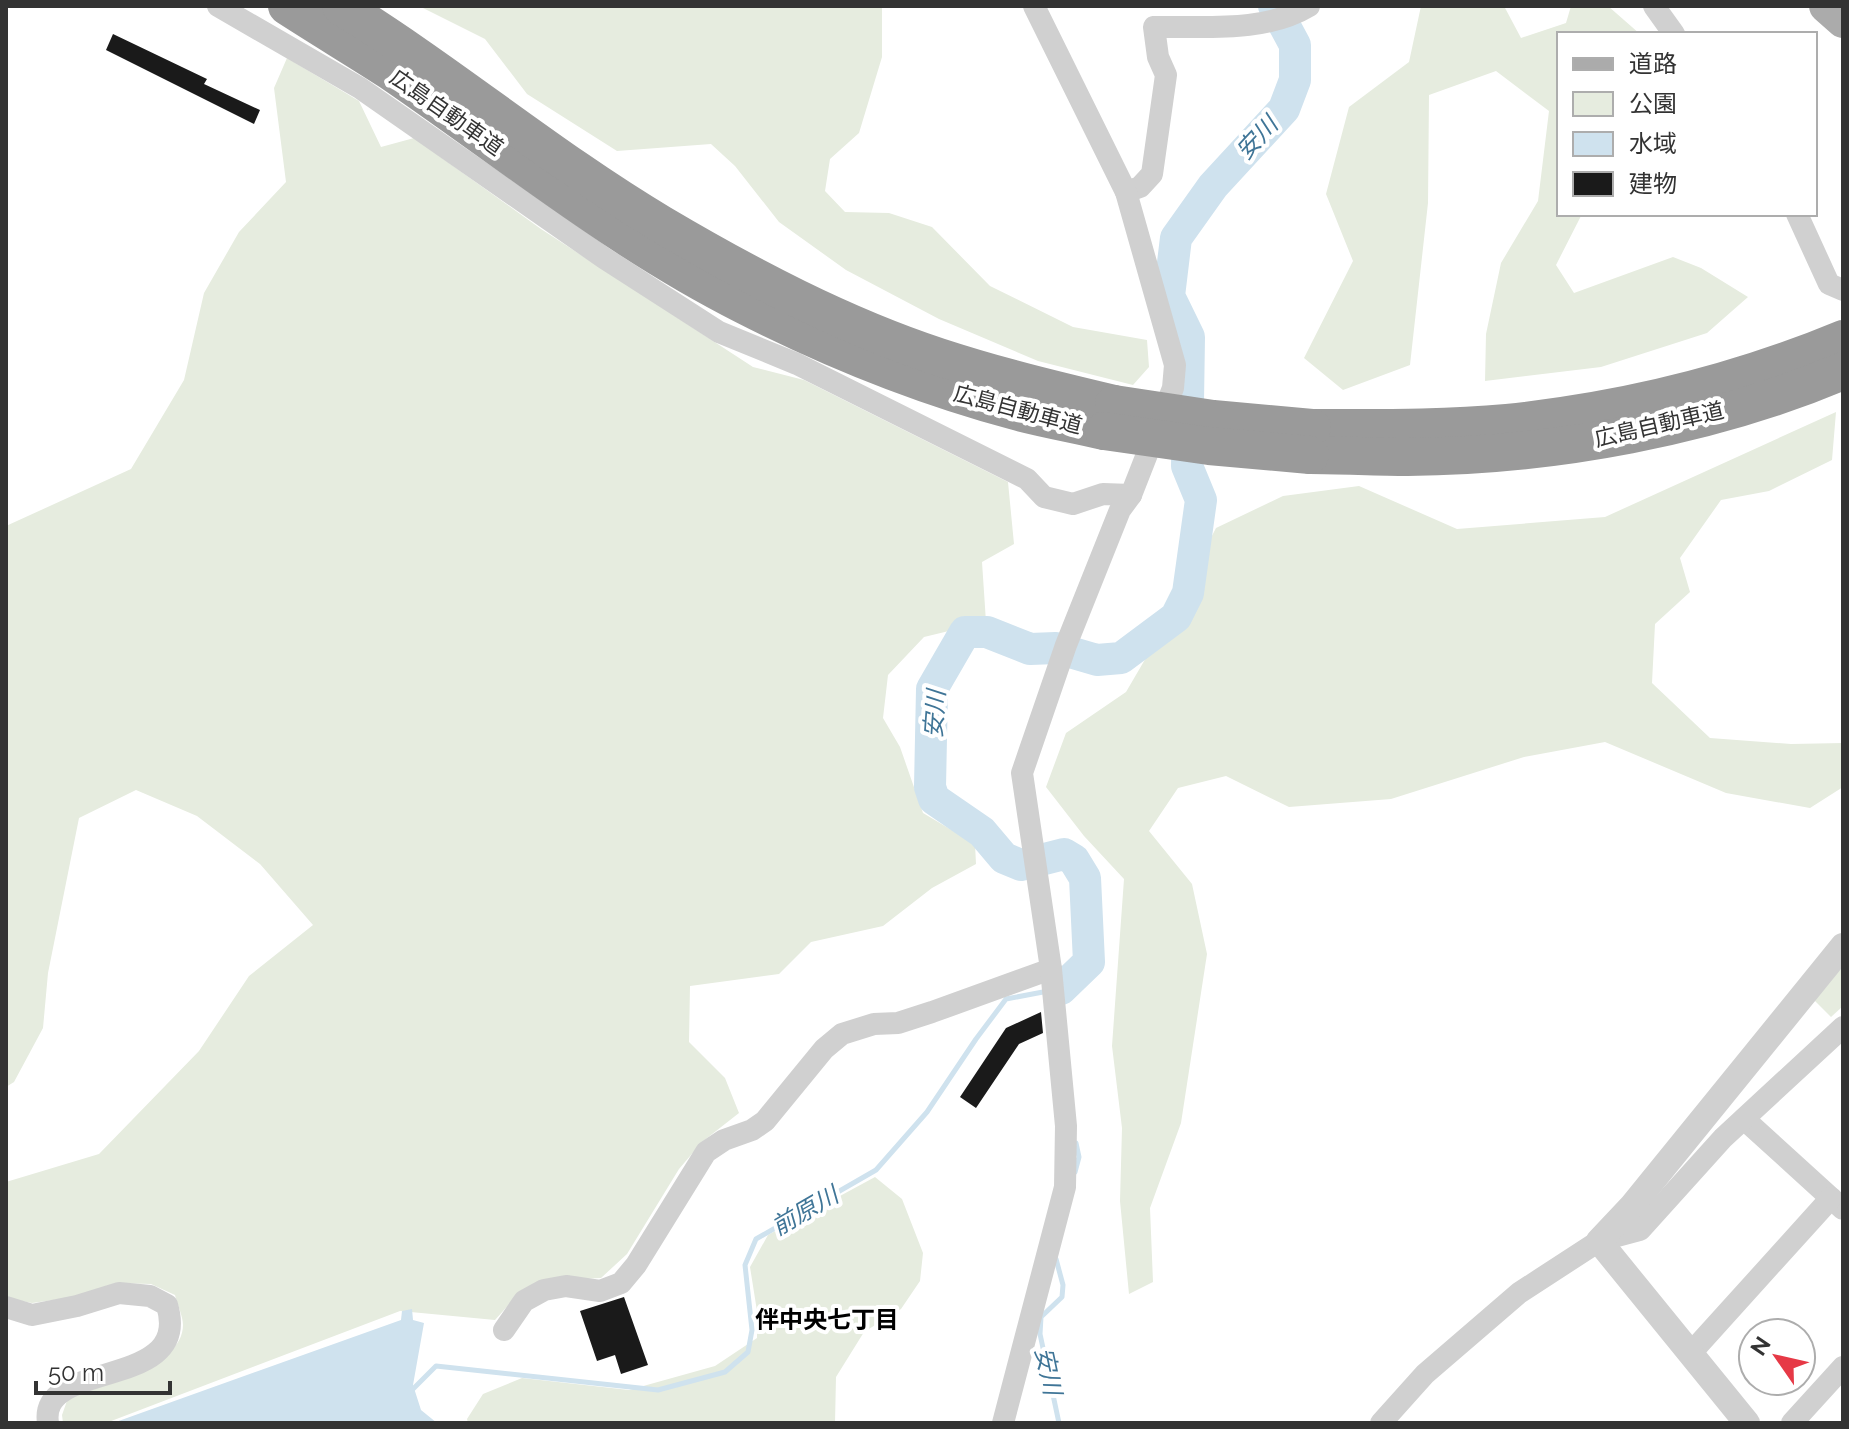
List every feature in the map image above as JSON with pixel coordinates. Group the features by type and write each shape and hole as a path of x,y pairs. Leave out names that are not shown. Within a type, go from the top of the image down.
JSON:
{"highway":[{"name":"広島自動車道","path":"287,6 389,71 644,248 743,305 842,351 926,384 1015,411 1109,418"},
{"name":"広島自動車道","path":"341,6 406,47 561,159 659,223 755,277 853,324 937,357 1024,383 1109,418 1209,446 1311,441 1409,457 1510,452 1607,438 1769,398 1835,358"}],"main road":[{"path":"1826,6 1843,21"}],"street":[{"path":"218,6 360,88 604,258 719,332 797,364 1014,472 1027,479 1044,497 1073,504 1103,494 1131,495"},
{"path":"1003,1423 1065,1187 1066,1126 1051,969 1022,773 1064,650 1173,388 1175,365 1126,192 1034,6"},
{"path":"1654,6 1673,32"},
{"path":"1126,192 1140,187 1152,174 1166,75 1158,57 1154,27 1240,25 1291,15"},
{"path":"1798,216 1829,284 1843,290"},
{"path":"1381,1423 1425,1374 1519,1293 1599,1241 1632,1206 1843,946"},
{"path":"504,1330 524,1301 544,1290 566,1286 600,1291 621,1283 636,1265 706,1152 765,1121 824,1049 842,1034 874,1024 898,1023 1051,969"},
{"path":"1599,1241 1640,1230 1723,1138 1840,1036"},
{"path":"1690,1354 1837,1204 1744,1119"},
{"path":"1599,1241 1747,1423"},
{"path":"6,1307 32,1315 119,1293 150,1296 167,1305 172,1322 166,1343 145,1361 69,1388 55,1397 47,1417 48,1423"},
{"path":"1792,1423 1841,1373"}],"green space":[{"path":"419,6 882,6 882,57 859,133 830,159 825,191 845,212 889,213 932,227 990,286 1073,327 1147,340 1149,367 1133,385 1038,361 939,319 846,270 779,222 735,166 711,144 617,151 527,94 485,39"},
{"path":"1421,6 1504,6 1521,38 1566,23 1571,6 1608,6 1638,32 1557,32 1557,216 1581,216 1556,265 1574,293 1673,257 1701,268 1748,297 1707,333 1601,367 1485,381 1486,334 1501,263 1538,201 1549,111 1496,71 1429,95 1428,203 1410,365 1343,390 1304,358 1353,261 1326,194 1349,107 1409,62"},
{"path":"287,58 359,101 381,147 414,138 541,229 753,367 804,380 1008,482 1014,544 982,562 986,622 924,637 888,675 883,718 900,747 923,813 975,844 976,864 932,888 883,926 811,942 779,974 690,986 689,1042 725,1078 739,1113 702,1142 679,1169 627,1254 601,1278 556,1280 520,1292 495,1320 400,1311 106,1423 63,1423 62,1415 68,1398 138,1373 170,1352 179,1340 182,1318 175,1295 151,1284 116,1283 75,1297 32,1303 6,1298 6,1182 99,1154 199,1051 249,976 313,925 260,864 197,816 136,790 79,818 48,973 43,1028 14,1082 6,1087 6,526 131,469 184,380 204,293 239,232 286,182 274,88"},
{"path":"1836,412 1832,460 1769,491 1721,500 1680,558 1690,592 1655,624 1652,683 1710,738 1791,744 1843,743 1843,787 1810,808 1726,793 1605,742 1524,757 1391,799 1289,807 1226,776 1178,788 1149,831 1192,884 1207,954 1181,1123 1150,1208 1153,1282 1129,1294 1120,1201 1122,1128 1112,1046 1124,879 1084,836 1046,787 1066,733 1126,692 1171,615 1216,528 1283,496 1359,486 1457,529 1605,517"},
{"path":"1843,966 1843,1006 1831,1017 1814,1000"},
{"path":"875,1177 902,1199 923,1253 920,1281 901,1309 864,1332 836,1377 835,1423 468,1423 467,1419 483,1394 522,1378 629,1390 715,1366 757,1338 757,1311 750,1267 768,1235"}],"water":[{"path":"412,1309 413,1320 424,1323 413,1385 421,1410 437,1423 113,1423 401,1320 402,1311"}],"building":[{"path":"113,34 207,79 204,84 260,110 254,124 106,50"},
{"path":"1041,1012 1043,1033 1019,1044 976,1108 960,1097 1006,1028"},
{"path":"624,1297 648,1365 621,1374 615,1355 597,1361 580,1311"}],"waterway":[{"name":"安川","path":"1061,989 1089,962 1085,878 1074,860 1064,854 1021,865 1004,858 982,832 934,799 930,787 932,689 965,632 987,632 1030,649 1056,648 1097,660 1121,658 1176,617 1188,593 1201,500 1187,466 1189,337 1169,296 1176,238 1213,186 1284,109 1295,80 1295,45 1274,6"},
{"name":"前原川","path":"411,1391 436,1366 658,1390 725,1372 748,1352 752,1330 745,1265 756,1239 876,1170 927,1112 1006,999 1043,992"},
{"name":"安川","path":"1075,1172 1079,1157 1076,1143"},
{"name":"安川","path":"1056,1259 1063,1285 1062,1297 1041,1317 1040,1334 1059,1423"}],"district":[{"name":"伴中央七丁目","path":"827,1320"}]}
